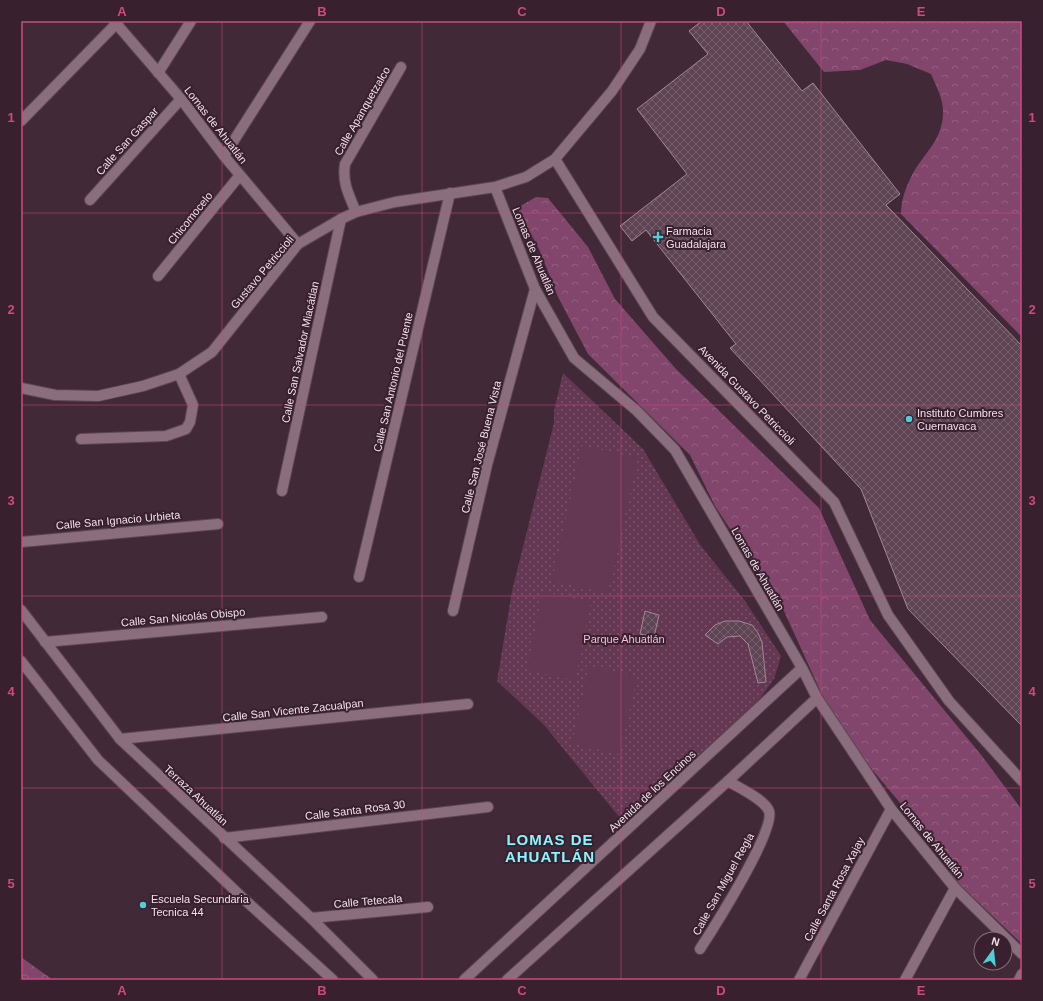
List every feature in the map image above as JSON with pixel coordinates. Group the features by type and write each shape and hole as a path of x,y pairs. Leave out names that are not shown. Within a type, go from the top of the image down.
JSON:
{"street":[{"path":"158,73 191,21"},
{"path":"224,156 310,21"},
{"path":"555,159 612,91 640,48 651,21"},
{"path":"21,122 115,22"},
{"name":"Lomas de Ahuatlán","path":"115,22 181,99 240,176 298,244"},
{"name":"Calle Apanquetzalco","path":"356,212 345,186 343,176 345,164 401,67"},
{"name":"Calle San Gaspar","path":"90,200 181,99"},
{"name":"Gustavo Petriccioli","path":"21,388 55,395 98,396 144,386 179,374 212,352 298,244 341,219 356,212 395,202 495,187 526,177 555,159"},
{"name":"Avenida Gustavo Petriccioli","path":"555,159 653,317 834,502 888,615 948,701 1022,781"},
{"name":"Chicomocelo","path":"158,276 240,176"},
{"name":"Lomas de Ahuatlán","path":"495,187 535,289 574,358 637,411 675,450 802,668 817,698 891,809 955,888 1022,954"},
{"name":"Calle San Antonio del Puente","path":"359,577 450,193"},
{"name":"Calle San Salvador Miacátlan","path":"282,491 341,219"},
{"name":"Calle San José Buena Vista","path":"453,611 487,465 535,289"},
{"path":"81,439 166,436 186,428 190,422 192,405 179,374"},
{"name":"Calle San Ignacio Urbieta","path":"21,542 218,524"},
{"name":"Terraza Ahuatlán","path":"21,610 120,740 311,918 373,980"},
{"name":"Calle San Nicolás Obispo","path":"45,642 322,617"},
{"path":"21,661 98,760 239,895 332,980"},
{"name":"Avenida de los Encinos","path":"464,980 802,668"},
{"path":"507,980 728,781 817,698"},
{"name":"Calle San Vicente Zacualpan","path":"120,740 468,704"},
{"name":"Calle San Miguel Regla","path":"700,949 753,858 769,825 770,813 765,804 728,781"},
{"name":"Calle Santa Rosa 30","path":"224,838 488,807"},
{"name":"Calle Santa Rosa Xajay","path":"799,980 891,809"},
{"path":"905,980 955,888"},
{"name":"Calle Tetecala","path":"311,918 428,908"},
{"path":"1019,980 1022,974"}],"green space":[{"path":"783,21 1022,21 1022,337 901,214 902,202 910,178 937,137 942,122 942,104 931,74 907,64 886,60 860,70 824,72"},
{"path":"536,197 548,198 588,247 615,299 676,369 819,508 870,620 982,756 1022,810 1022,944 1013,935 1013,931 1008,931 956,881 912,817 864,760 833,719 784,611 715,506 690,455 588,354 558,297 539,249 517,208"},
{"name":"Parque Ahuatlán","path":"563,373 643,449 701,546 745,601 781,656 774,679 754,707 624,823 544,725 497,681 512,591 554,423 554,411"},
{"path":"582,446 638,458 608,593 552,581"},
{"path":"543,592 591,602 575,680 527,670"},
{"path":"589,666 637,676 620,754 572,744"},
{"path":"21,957 53,980 21,980"}],"building":[{"name":"Instituto Cumbres Cuernavaca","path":"702,21 746,21 802,91 813,83 900,194 886,205 1022,346 1022,726 908,609 861,489 730,348 736,344 646,230 632,241 620,226 687,174 637,109 708,54 689,31"},
{"path":"645,611 659,615 654,637 640,634"},
{"path":"725,621 739,621 752,625 758,633 762,642 766,682 758,683 748,644 740,636 727,637 718,644 705,635 715,625"}],"place":[{"name":"Farmacia Guadalajara","path":"658,237"},
{"name":"Instituto Cumbres Cuernavaca","path":"909,419"},
{"name":"Escuela Secundaria Tecnica 44","path":"143,905"}],"district":[{"name":"LOMAS DE AHUATLÁN","path":"550,848"}]}
